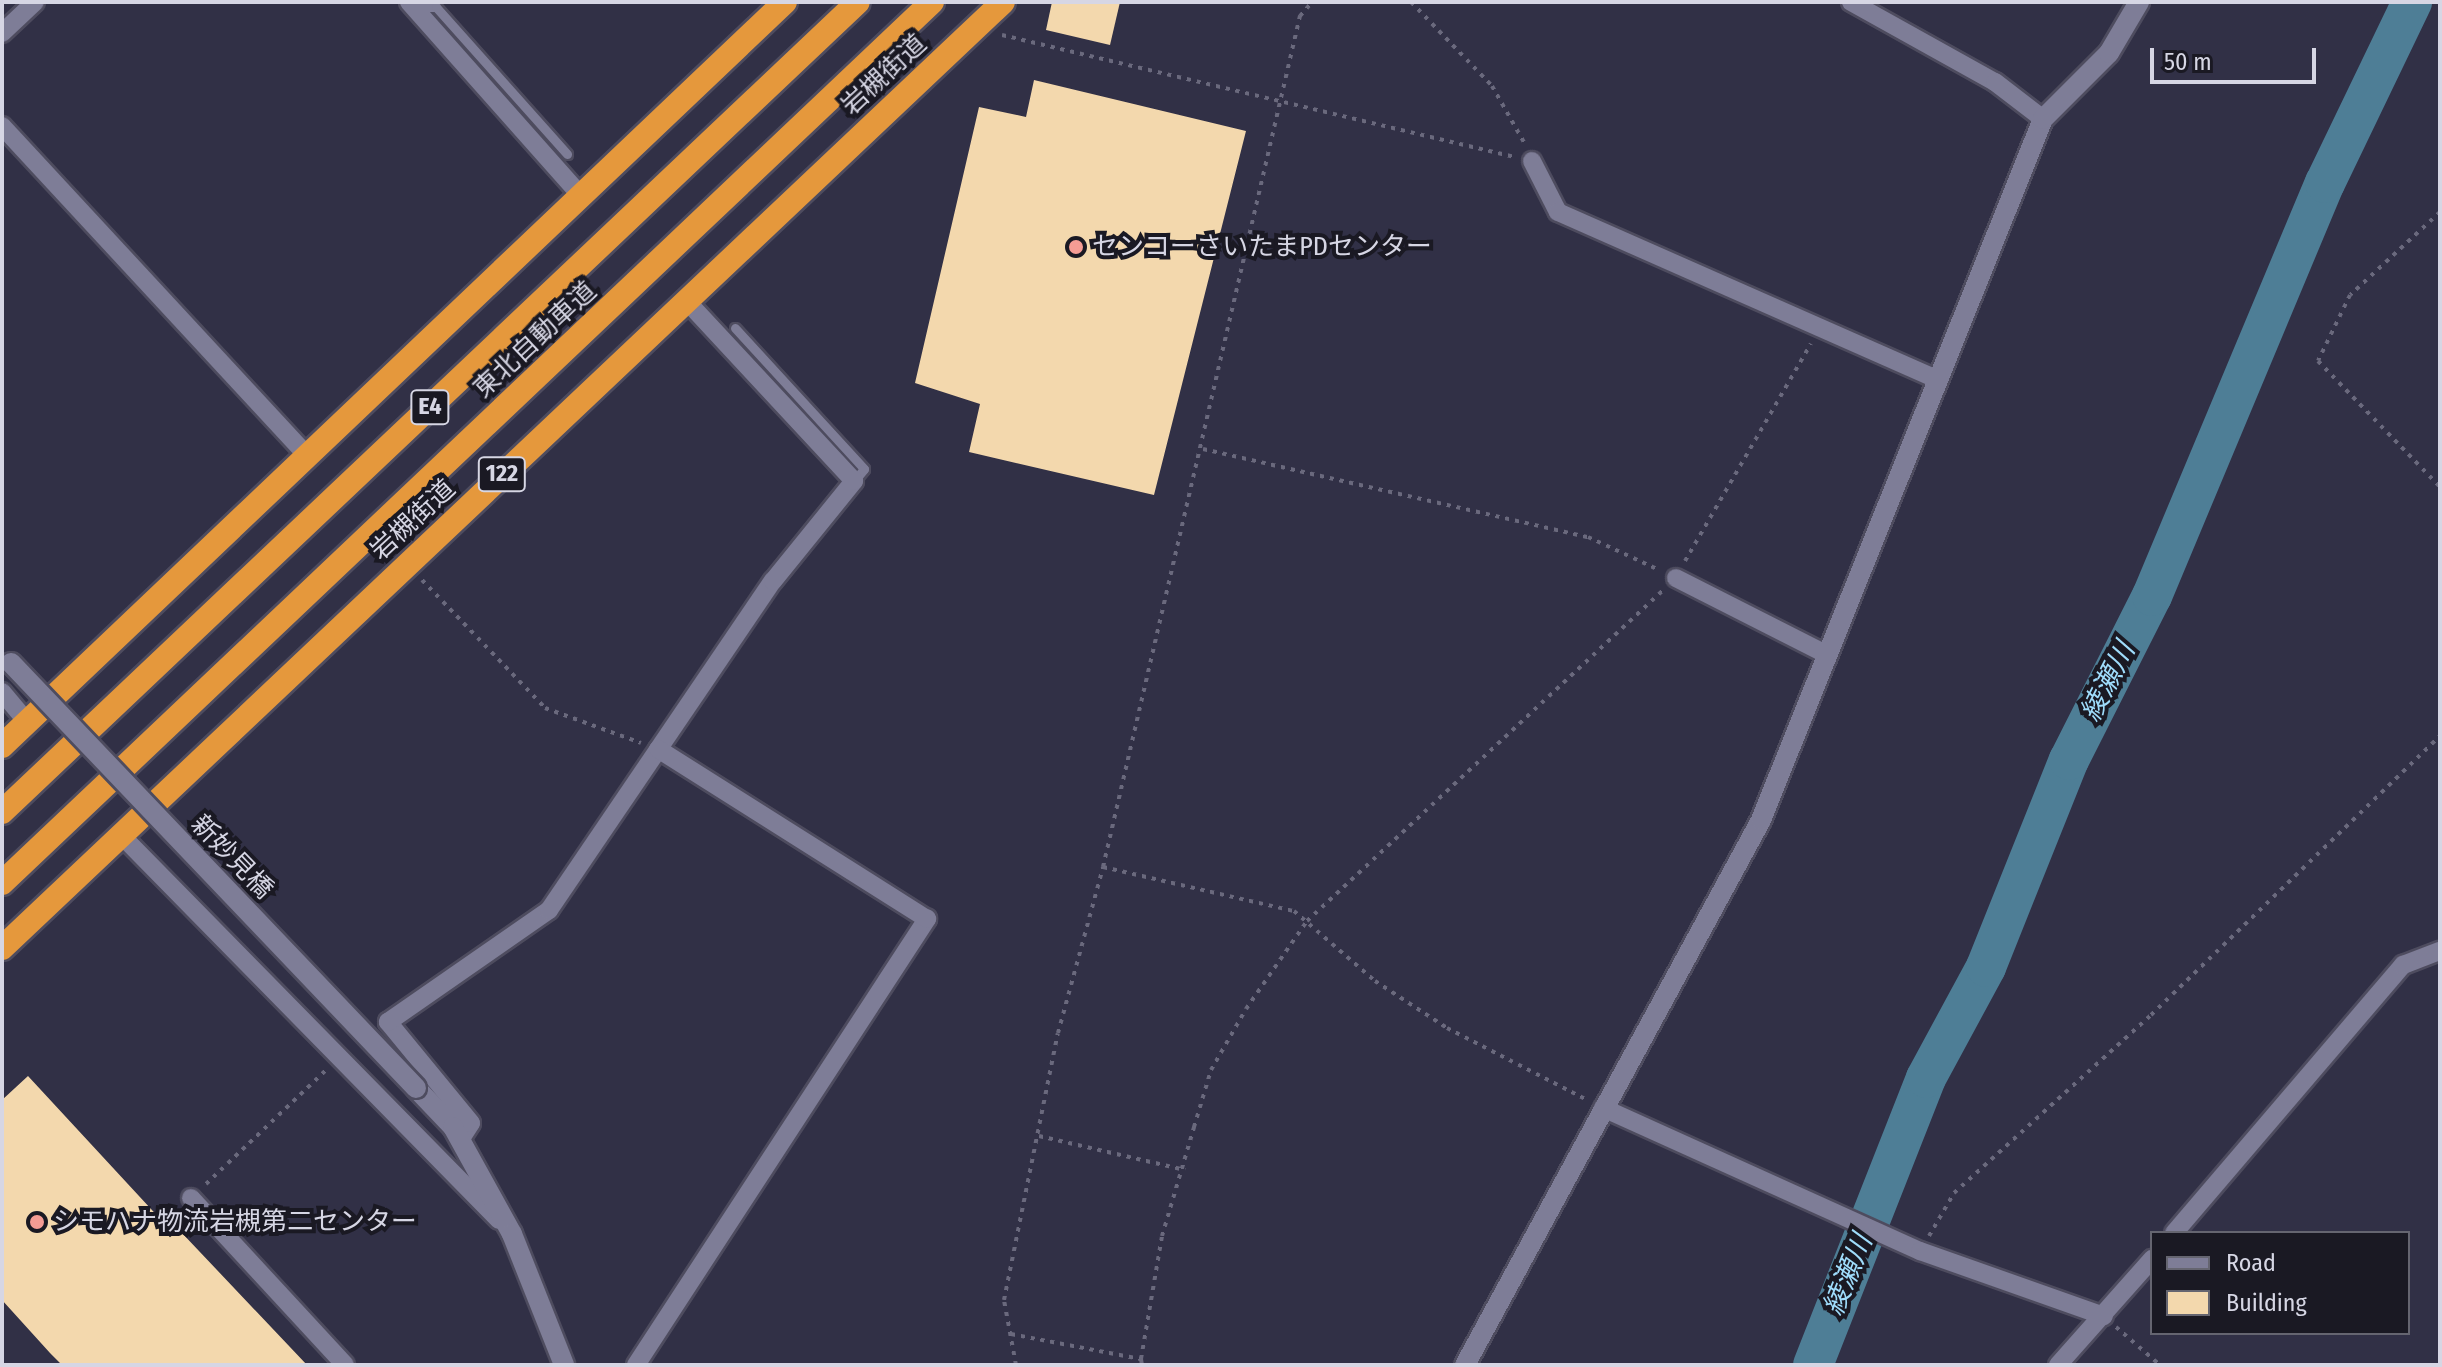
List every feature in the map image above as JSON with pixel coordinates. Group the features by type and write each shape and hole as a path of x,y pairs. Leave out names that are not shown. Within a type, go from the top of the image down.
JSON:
{"highway":[{"path":"2,746 785,2"},
{"name":"東北自動車道","path":"2,812 858,2"},
{"name":"東北自動車道","path":"2,883 932,2"},
{"name":"岩槻街道","path":"2,948 1003,2"}],"street":[{"path":"2,33 35,2"},
{"path":"1851,2 1995,82 2043,119"},
{"path":"1465,1365 1761,820 1935,378 2043,119 2109,53 2139,2"},
{"path":"411,4 581,196"},
{"path":"2,126 307,455"},
{"path":"1532,161 1558,212 1819,331 1935,378"},
{"path":"460,1140 471,1123 388,1022 549,910 773,581 854,481 686,300"},
{"path":"1676,578 1828,655"},
{"name":"新妙見橋","path":"6,659 416,1088 460,1140 512,1234 564,1365"},
{"path":"2,692 27,722"},
{"path":"636,1365 927,919 658,749"},
{"path":"122,836 337,1059 512,1234"},
{"path":"2176,1231 2403,965 2440,951"},
{"path":"1603,1108 1821,1210 1920,1251 2104,1316"},
{"path":"191,1198 345,1365"},
{"path":"2058,1365 2150,1261"}],"lane":[{"path":"411,4 436,7 567,154"},
{"path":"735,328 864,469 854,481"}],"path":[{"path":"1016,1365 1004,1300 1058,1033 1103,867 1203,449 1300,16 1312,2"},
{"path":"1411,2 1492,86 1532,161"},
{"path":"968,35 1014,35 1279,102 1532,161"},
{"path":"2440,212 2350,295 2318,361 2440,487"},
{"path":"1011,1333 1142,1362 1162,1236 1186,1170 1211,1070 1307,921 1676,578 1819,331"},
{"path":"1203,449 1588,537 1676,578"},
{"path":"2432,479 2440,472"},
{"path":"406,564 545,708 658,749"},
{"path":"1920,1251 1954,1193 2151,1015 2440,736"},
{"path":"1103,867 1294,911 1375,981 1447,1028 1603,1108"},
{"path":"191,1198 337,1059"},
{"path":"1039,1136 1186,1170"},
{"path":"2104,1316 2160,1365"}],"building":[{"path":"1052,2 1120,2 1110,45 1046,30"},
{"path":"1034,80 1246,131 1154,495 969,452 980,404 915,383 979,107 1026,117"},
{"path":"28,1076 176,1236 181,1232 307,1365 62,1365 50,1353 2,1300 2,1100"}],"waterway":[{"name":"綾瀬川","path":"1813,1365 1926,1078 1986,967 2069,760 2152,596 2325,183 2412,2"}],"place":[{"name":"センコーさいたまPDセンター","path":"1076,247"},
{"name":"シモハナ物流岩槻第二センター","path":"37,1222"}]}
